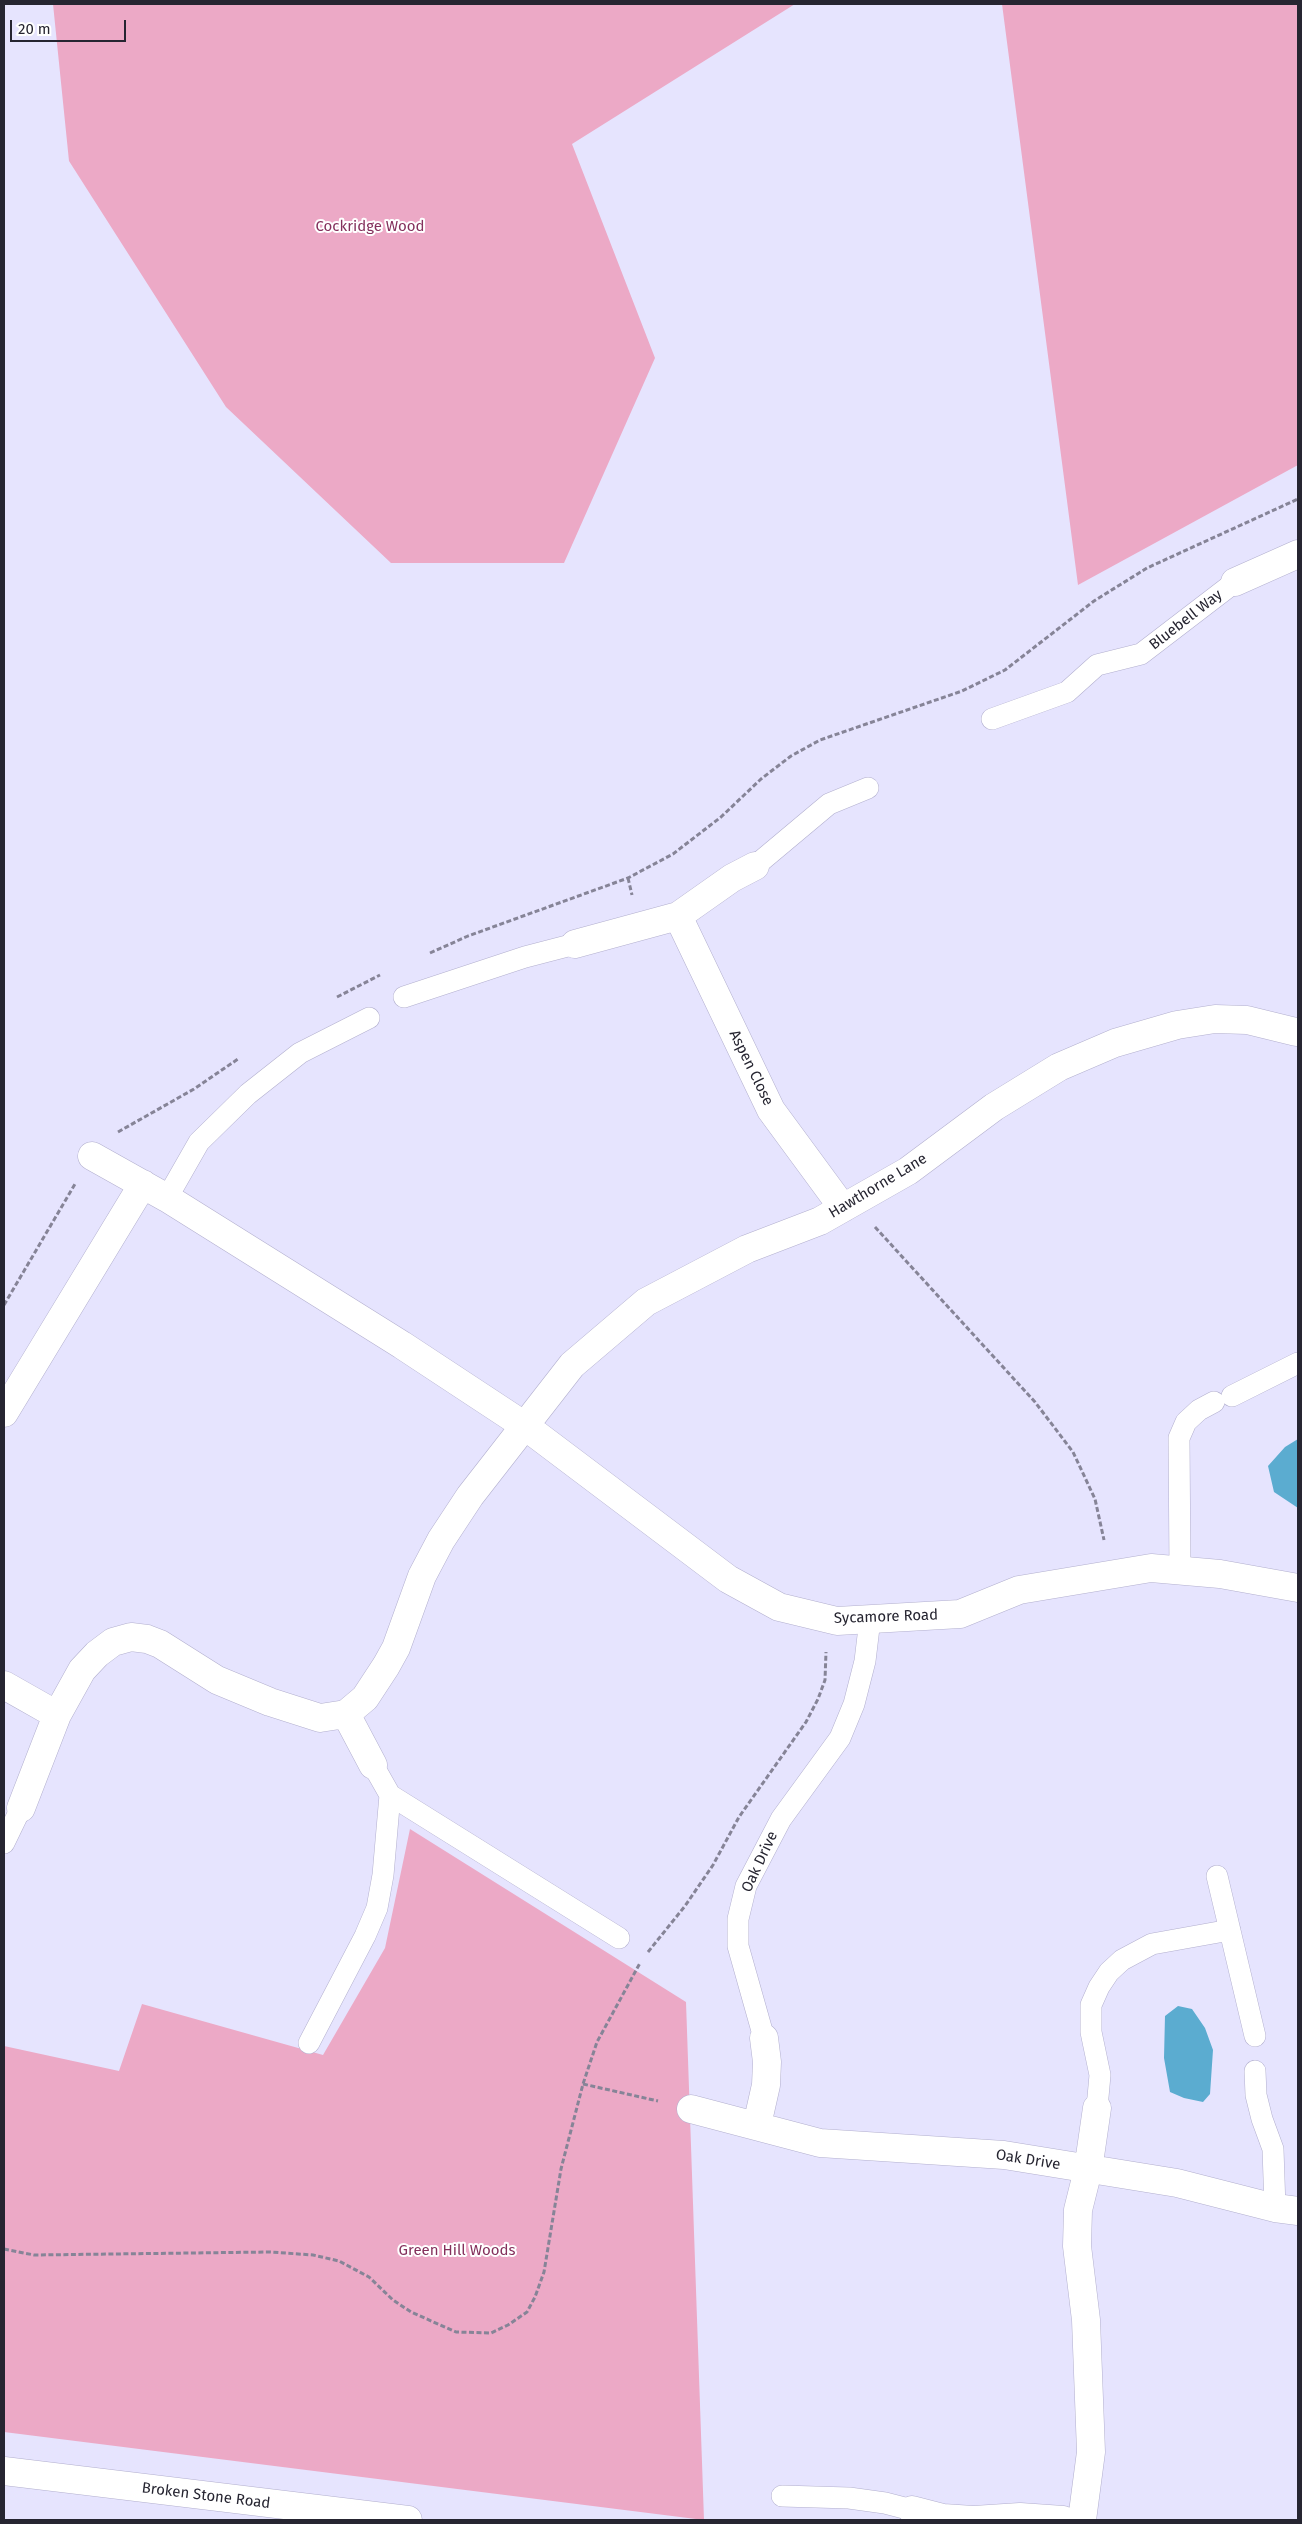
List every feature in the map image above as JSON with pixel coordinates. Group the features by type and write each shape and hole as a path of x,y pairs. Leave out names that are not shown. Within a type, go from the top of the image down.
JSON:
{"street":[{"name":"Bluebell Way","path":"1235,582 1298,554"},
{"path":"575,944 678,916 732,878 755,866"},
{"name":"Aspen Close","path":"678,916 771,1110 848,1205"},
{"name":"Hawthorne Lane","path":"346,1714 365,1698 386,1666 396,1648 422,1576 441,1540 470,1496 572,1365 646,1302 747,1249 820,1221 908,1171 994,1107 1059,1067 1115,1044 1177,1025 1215,1020 1247,1020 1297,1034"},
{"name":"Sycamore Road","path":"92,1156 167,1198 402,1345 525,1426 728,1579 779,1607 837,1621 960,1614 1020,1590 1151,1568 1220,1574 1298,1588"},
{"path":"4,1413 143,1184"},
{"path":"21,1808 57,1715 82,1670 97,1654 113,1642 131,1637 160,1644 217,1680 270,1702 320,1718 346,1714 373,1765"},
{"path":"4,1685 57,1715"},
{"name":"Oak Drive","path":"757,2125 767,2070 764,2038"},
{"path":"1082,2520 1091,2452 1086,2320 1077,2246 1078,2210 1088,2170 1098,2108"},
{"name":"Oak Drive","path":"691,2109 820,2143 853,2147 1004,2155 1177,2183 1287,2210"},
{"name":"Broken Stone Road","path":"4,2471 408,2520"},
{"path":"912,2510 943,2518 974,2520 1020,2517 1063,2520"}],"lane":[{"name":"Bluebell Way","path":"992,719 1067,692 1097,665 1140,654 1235,582"},
{"path":"755,866 829,804 868,788"},
{"path":"404,998 525,957 575,944"},
{"path":"167,1198 199,1142 248,1094 300,1053 370,1018"},
{"path":"1180,1571 1178,1438 1186,1422 1199,1410 1298,1363"},
{"name":"Oak Drive","path":"764,2038 738,1946 738,1918 744,1894 780,1819 840,1738 856,1696 865,1661 870,1619"},
{"path":"373,1765 390,1795 619,1938"},
{"path":"309,2043 365,1936 377,1908 383,1874 390,1795"},
{"path":"4,1842 21,1808"},
{"path":"1217,1876 1255,2036"},
{"path":"1098,2108 1100,2075 1091,2032 1091,2005 1099,1987 1109,1972 1122,1960 1152,1944 1230,1930"},
{"path":"1255,2071 1256,2095 1262,2119 1274,2148 1287,2210"},
{"path":"782,2496 849,2498 885,2503 912,2510"}],"path":[{"path":"426,955 468,936 628,878 673,854 721,817 761,778 798,752 820,740 962,691 1004,670 1094,601 1147,568 1298,499"},
{"path":"333,999 383,974"},
{"path":"4,1304 92,1156 114,1134 194,1089 243,1055"},
{"path":"848,1205 1035,1402 1073,1452 1095,1499 1104,1534 1106,1576"},
{"path":"648,1953 709,1872 739,1817 806,1722 825,1680 826,1619"},
{"path":"4,2249 34,2255 270,2252 313,2255 339,2261 369,2277 393,2300 410,2312 456,2332 491,2333 508,2325 527,2312 535,2298 544,2272 561,2169 597,2042 642,1961"},
{"path":"584,2084 691,2109"}],"green space":[{"name":"Cockridge Wood","path":"53,4 795,4 572,144 655,358 564,563 391,563 226,407 69,161"},
{"path":"1002,4 1298,4 1298,465 1078,585"},
{"name":"Green Hill Woods","path":"410,1829 686,2002 704,2520 4,2432 4,2046 119,2071 142,2004 323,2055 385,1948"}],"water":[{"path":"1298,1439 1298,1508 1274,1492 1268,1466 1285,1447"},
{"path":"1178,2006 1192,2009 1205,2028 1213,2050 1210,2094 1203,2102 1184,2098 1170,2092 1164,2058 1165,2016"}]}
